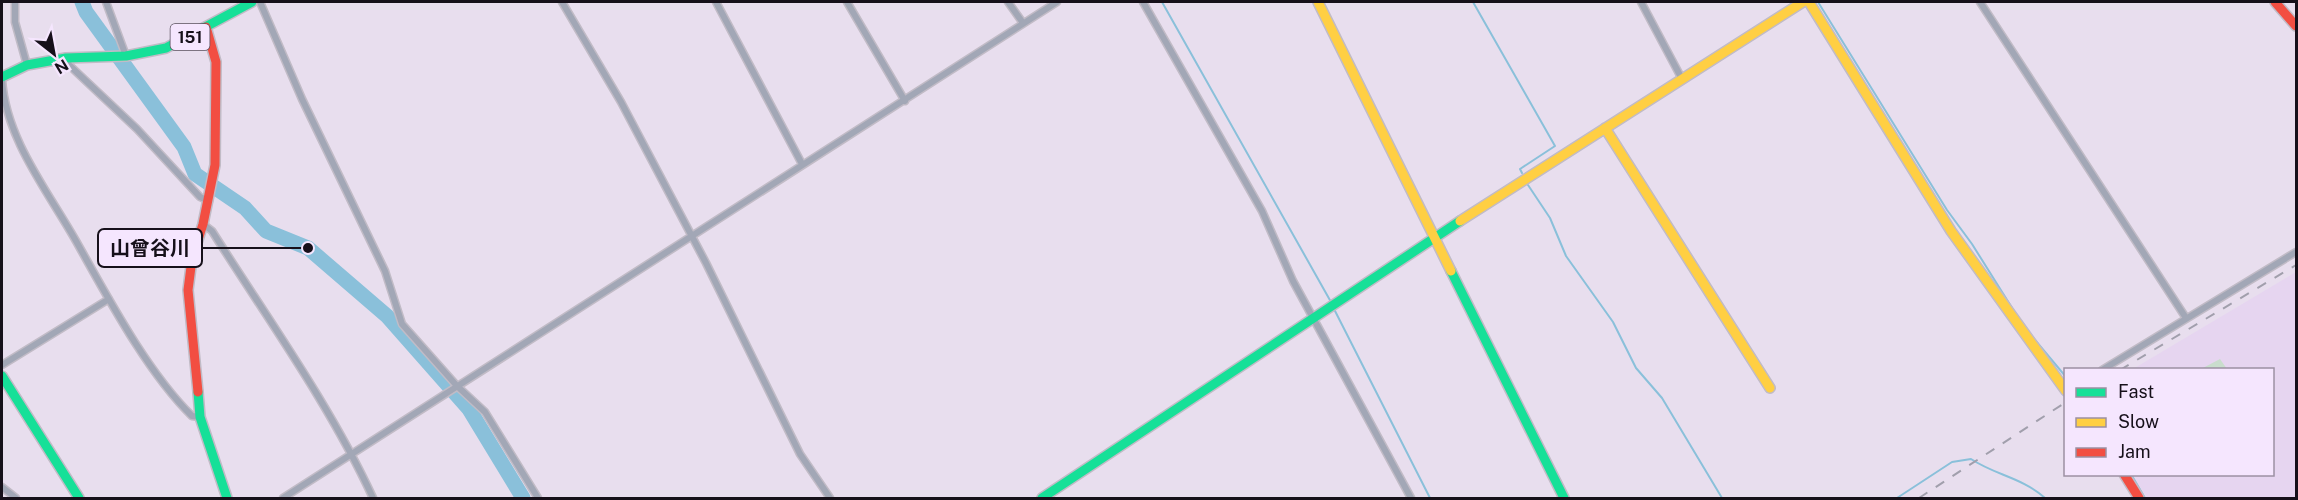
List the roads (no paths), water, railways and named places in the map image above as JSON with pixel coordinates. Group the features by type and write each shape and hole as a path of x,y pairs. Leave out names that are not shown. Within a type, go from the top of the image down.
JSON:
{"street":[{"path":"15,2 15,22 27,65"},
{"path":"106,2 124,56"},
{"name":"151","path":"2,79 27,65 66,58 124,56 166,48 252,2"},
{"path":"260,2 302,99 385,271 399,319 454,389 485,412 538,498"},
{"path":"562,2 604,70 706,263 800,454 830,498"},
{"path":"716,2 802,164"},
{"path":"847,2 905,101"},
{"path":"1008,2 1023,23"},
{"path":"283,498 1058,2"},
{"path":"1143,2 1262,211 1281,257 1411,498"},
{"path":"1317,2 1564,498"},
{"path":"1641,2 1682,79"},
{"path":"1042,498 1314,316 1803,2"},
{"path":"1809,2 1951,231 2064,388"},
{"path":"1980,2 2186,318"},
{"path":"2275,2 2296,26"},
{"path":"206,27 216,62 216,147 211,192 192,260 188,290 200,417 227,498"},
{"path":"66,58 69,65 137,129 200,197 211,192"},
{"path":"2,79 3,97 26,158 109,298 168,389 192,416 200,417"},
{"path":"1605,128 1770,388"},
{"path":"203,224 212,231 351,454 373,498"},
{"path":"2104,368 2296,252"},
{"path":"2,365 109,298"},
{"path":"2,375 79,498"},
{"path":"2125,476 2139,498"},
{"path":"2,487 16,498"}],"waterway":[{"path":"82,2 86,12 184,147 195,174 245,208 266,231 308,248 387,316 469,409 523,498"},
{"path":"1162,2 1331,302"},
{"path":"1473,2 1555,146 1520,169 1522,173"},
{"path":"1818,2 1947,210 1972,244 2014,311"},
{"path":"1528,185 1550,218 1566,256 1613,322 1636,368 1662,398 1722,498"},
{"path":"1333,307 1430,498"},
{"path":"2031,335 2064,375"},
{"path":"1897,498 1952,462 1971,459 2028,486 2045,498"},
{"path":"2132,476 2145,498"}],"railway":[{"path":"2123,368 2296,265"},
{"path":"1919,498 2064,403"}],"place":[{"name":"山曾谷川","path":"308,248"}]}
